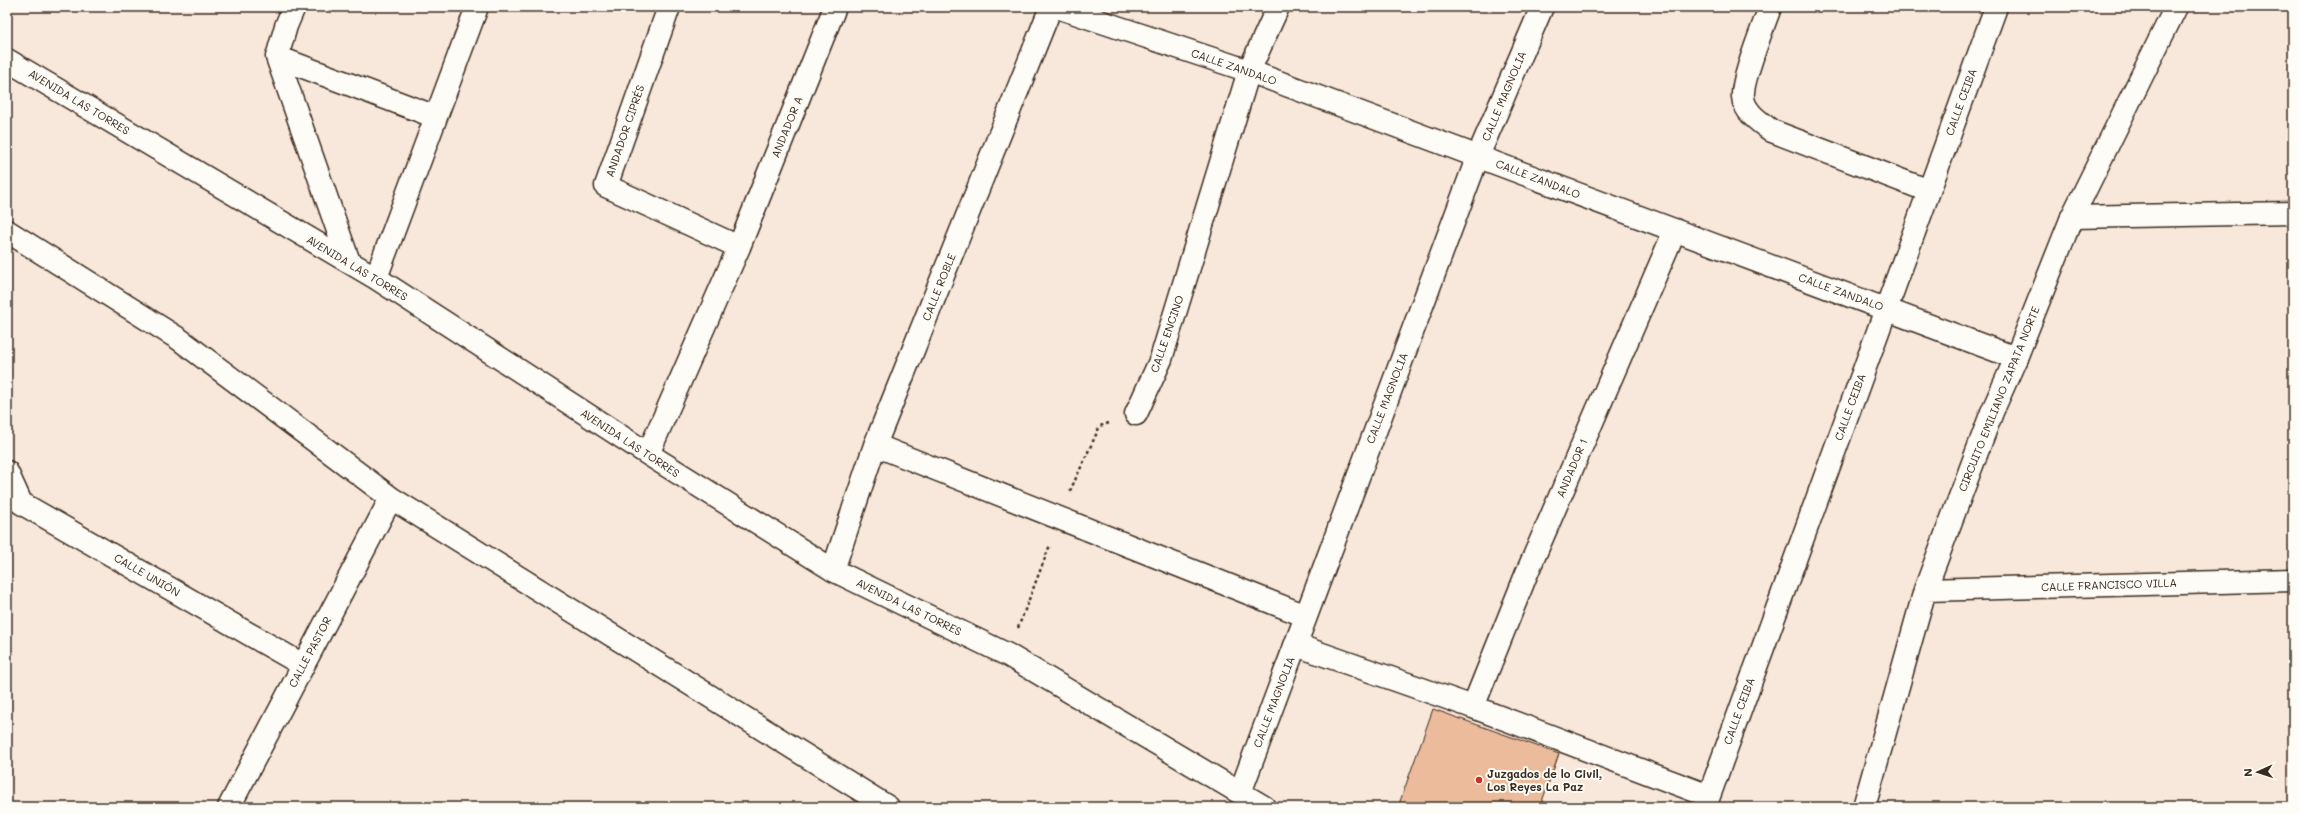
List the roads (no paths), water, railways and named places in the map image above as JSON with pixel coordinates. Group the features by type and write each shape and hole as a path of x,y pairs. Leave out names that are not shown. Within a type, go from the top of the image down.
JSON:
{"street":[{"path":"294,7 286,26 277,58 349,262"},
{"path":"376,278 477,7"},
{"name":"ANDADOR CIPRÉS","path":"669,7 606,186 739,247"},
{"name":"ANDADOR A","path":"648,454 739,247 835,7"},
{"name":"CALLE ROBLE","path":"833,570 876,445 1051,7"},
{"name":"CALLE ZANDALO","path":"1057,7 1249,71 2016,358"},
{"name":"CALLE ENCINO","path":"1136,414 1161,359 1249,71 1278,7"},
{"name":"CALLE MAGNOLIA","path":"1240,793 1478,156 1542,7"},
{"path":"1770,7 1748,72 1743,97 1753,117 1772,131 1928,191"},
{"name":"CALLE CEIBA","path":"1706,802 1996,7"},
{"name":"CIRCUITO EMILIANO ZAPATA NORTE","path":"1864,807 1925,590 1992,412 2016,358 2072,217 2176,7"},
{"path":"277,58 436,117"},
{"name":"AVENIDA LAS TORRES","path":"7,60 376,278 648,454 833,570 1008,655 1264,807"},
{"path":"2072,217 2293,213"},
{"name":"ANDADOR 1","path":"1473,707 1526,574 1675,230"},
{"path":"7,231 180,339 391,498 888,807"},
{"path":"876,445 1306,616"},
{"name":"CALLE UNIÓN","path":"7,472 21,503 303,665"},
{"name":"CALLE PASTOR","path":"229,807 391,498"},
{"name":"CALLE FRANCISCO VILLA","path":"1925,590 2293,580"},
{"path":"1296,645 1473,707 1706,802"}],"place":[{"name":"Juzgados de lo Civil, Los Reyes La Paz","path":"1479,780"}]}
